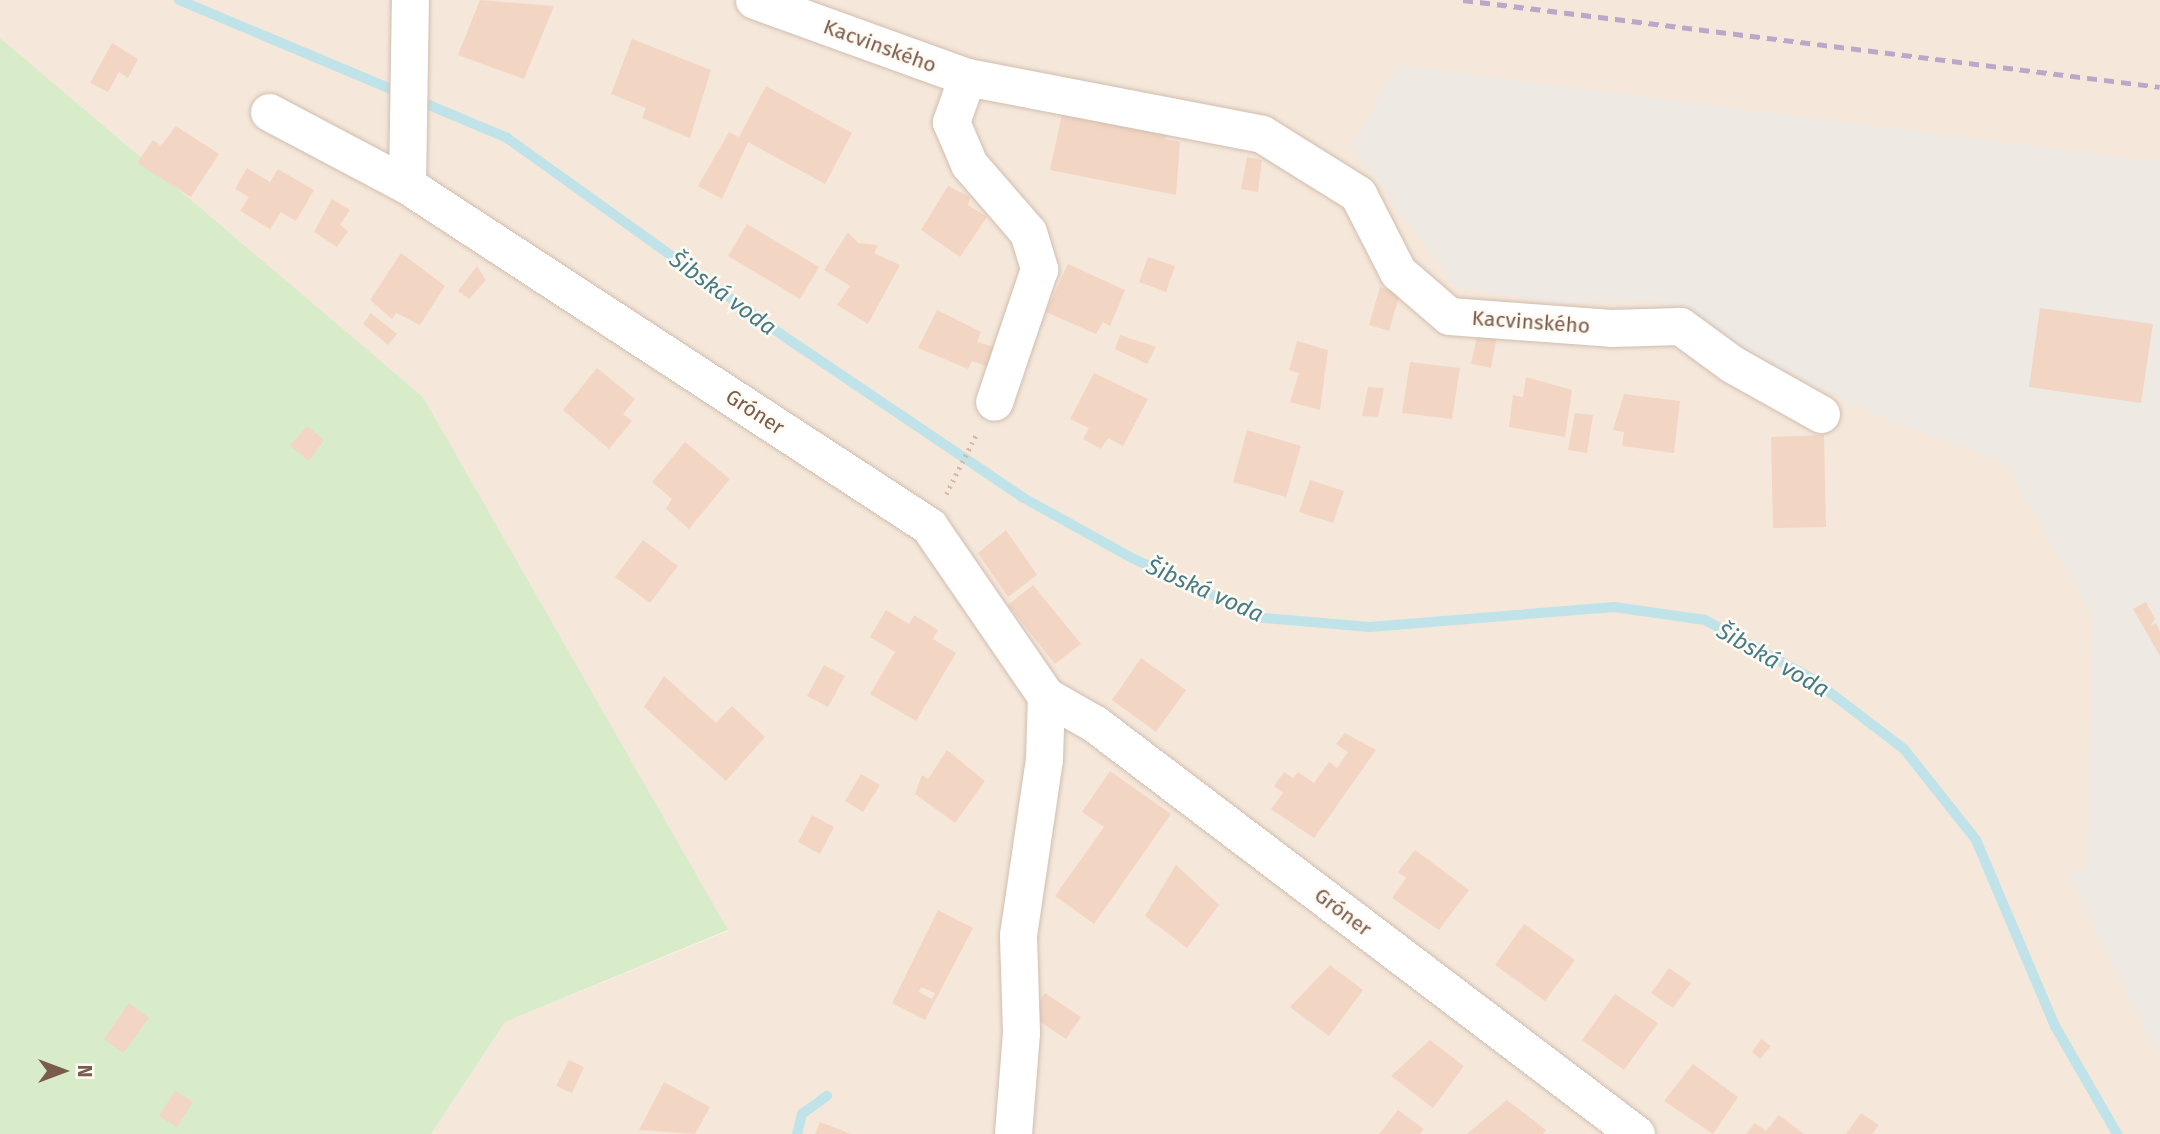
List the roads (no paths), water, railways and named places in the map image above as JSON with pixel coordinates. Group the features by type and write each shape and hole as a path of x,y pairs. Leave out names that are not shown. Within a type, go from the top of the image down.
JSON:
{"street":[{"path":"407,185 410,0"},
{"name":"Kacvinského","path":"754,0 967,77 1262,134 1358,194 1398,272 1449,316 1611,328 1680,326 1732,364 1821,414"},
{"path":"967,77 951,122 969,164 1028,232 1039,269 987,415"},
{"name":"Gróner","path":"269,112 407,185 929,526 1046,696 1095,724 1636,1134"},
{"path":"1013,1134 1021,1032 1018,935 1044,759 1046,696"}],"waterway":[{"name":"Šibská voda","path":"179,0 507,138 791,341 1022,497 1132,558 1263,618 1370,627 1614,607 1705,620 1811,678 1904,749 1976,840 2055,1026 2117,1134"},
{"path":"797,1134 802,1114 827,1096"}],"railway":[{"path":"1463,0 2160,87"}]}
